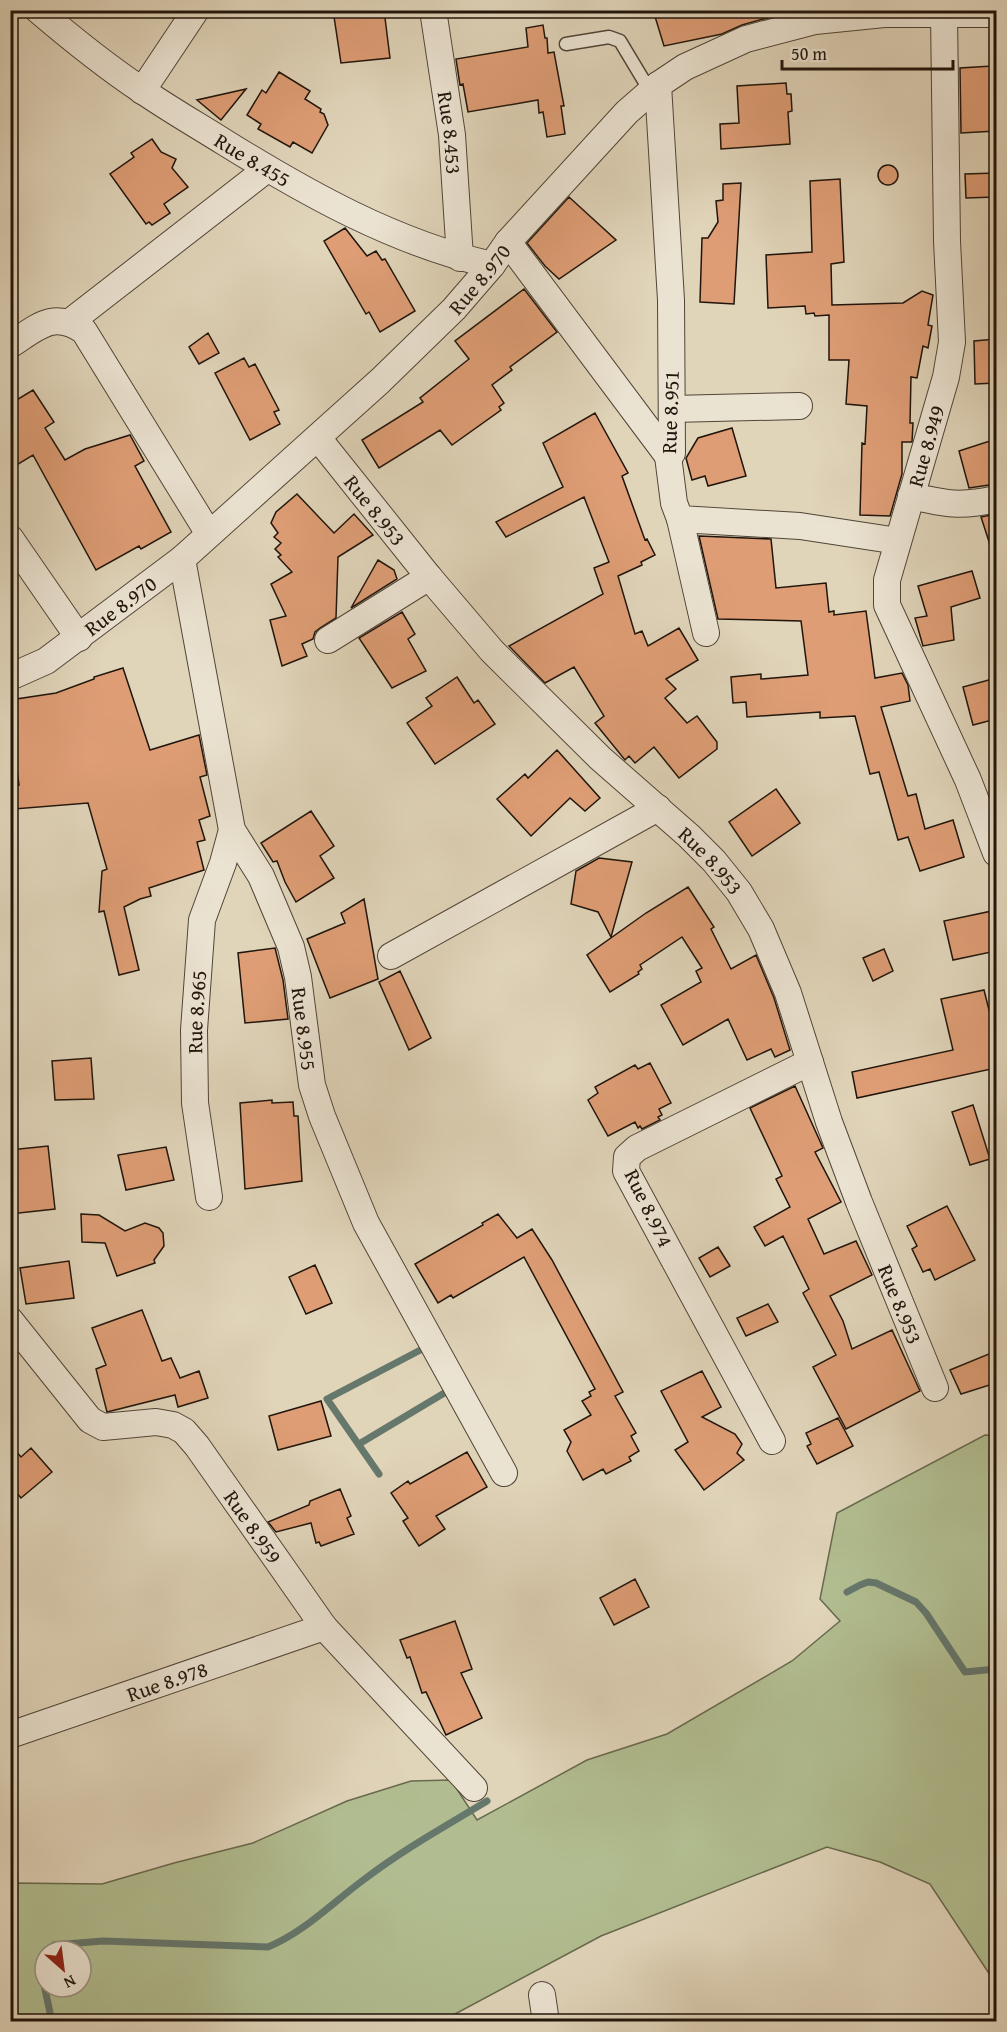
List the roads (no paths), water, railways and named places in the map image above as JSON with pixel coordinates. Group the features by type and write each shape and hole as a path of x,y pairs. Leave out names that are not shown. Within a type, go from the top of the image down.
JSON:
{"street":[{"name":"Rue 8.455","path":"38,10 142,91 267,169 355,217 460,258 492,265"},
{"path":"142,91 196,10"},
{"name":"Rue 8.453","path":"433,10 452,135 460,258"},
{"name":"Rue 8.970","path":"10,677 46,661 182,559 318,438 454,309 492,265 508,242 627,112 654,88 685,67 746,39 815,21 883,12 996,14"},
{"name":"Rue 8.949","path":"944,14 947,241 952,342 946,377 887,580 887,605 968,780 996,853"},
{"name":"Rue 8.951","path":"654,88 670,300 672,453 668,456 674,503 680,519 706,633"},
{"path":"70,322 267,169"},
{"path":"508,242 668,456"},
{"path":"10,345 42,325 54,321 70,322 84,331 209,534"},
{"path":"672,409 799,406"},
{"name":"Rue 8.953","path":"318,438 429,577 492,651 600,758 714,861 745,901 761,929 788,993 859,1202 935,1388"},
{"path":"911,496 942,503 971,505 996,499"},
{"path":"680,519 800,525 898,541"},
{"path":"10,538 79,638"},
{"name":"Rue 8.955","path":"182,559 231,830 261,876 291,947 298,977 312,1085 366,1223 504,1473"},
{"path":"328,640 429,577"},
{"path":"391,956 658,808"},
{"name":"Rue 8.965","path":"209,1197 195,1103 194,1030 202,920 223,863 231,830"},
{"name":"Rue 8.974","path":"772,1441 626,1171 627,1157 637,1148 810,1062"},
{"name":"Rue 8.959","path":"10,1320 90,1420 103,1427 156,1422 173,1425 184,1431 197,1446 324,1627 474,1788"},
{"name":"Rue 8.978","path":"10,1735 324,1627"},
{"path":"542,1995 546,2022"}],"lane":[{"path":"566,44 609,37 620,41 654,88"}],"waterway":[{"path":"379,1474 327,1399 428,1346"},
{"path":"359,1444 451,1389"},
{"path":"847,1592 868,1582 876,1583 916,1602 926,1613 965,1672 996,1669"},
{"path":"93,1942 268,1947 307,1925 395,1857 487,1801"},
{"path":"47,1999 52,2022"}]}
